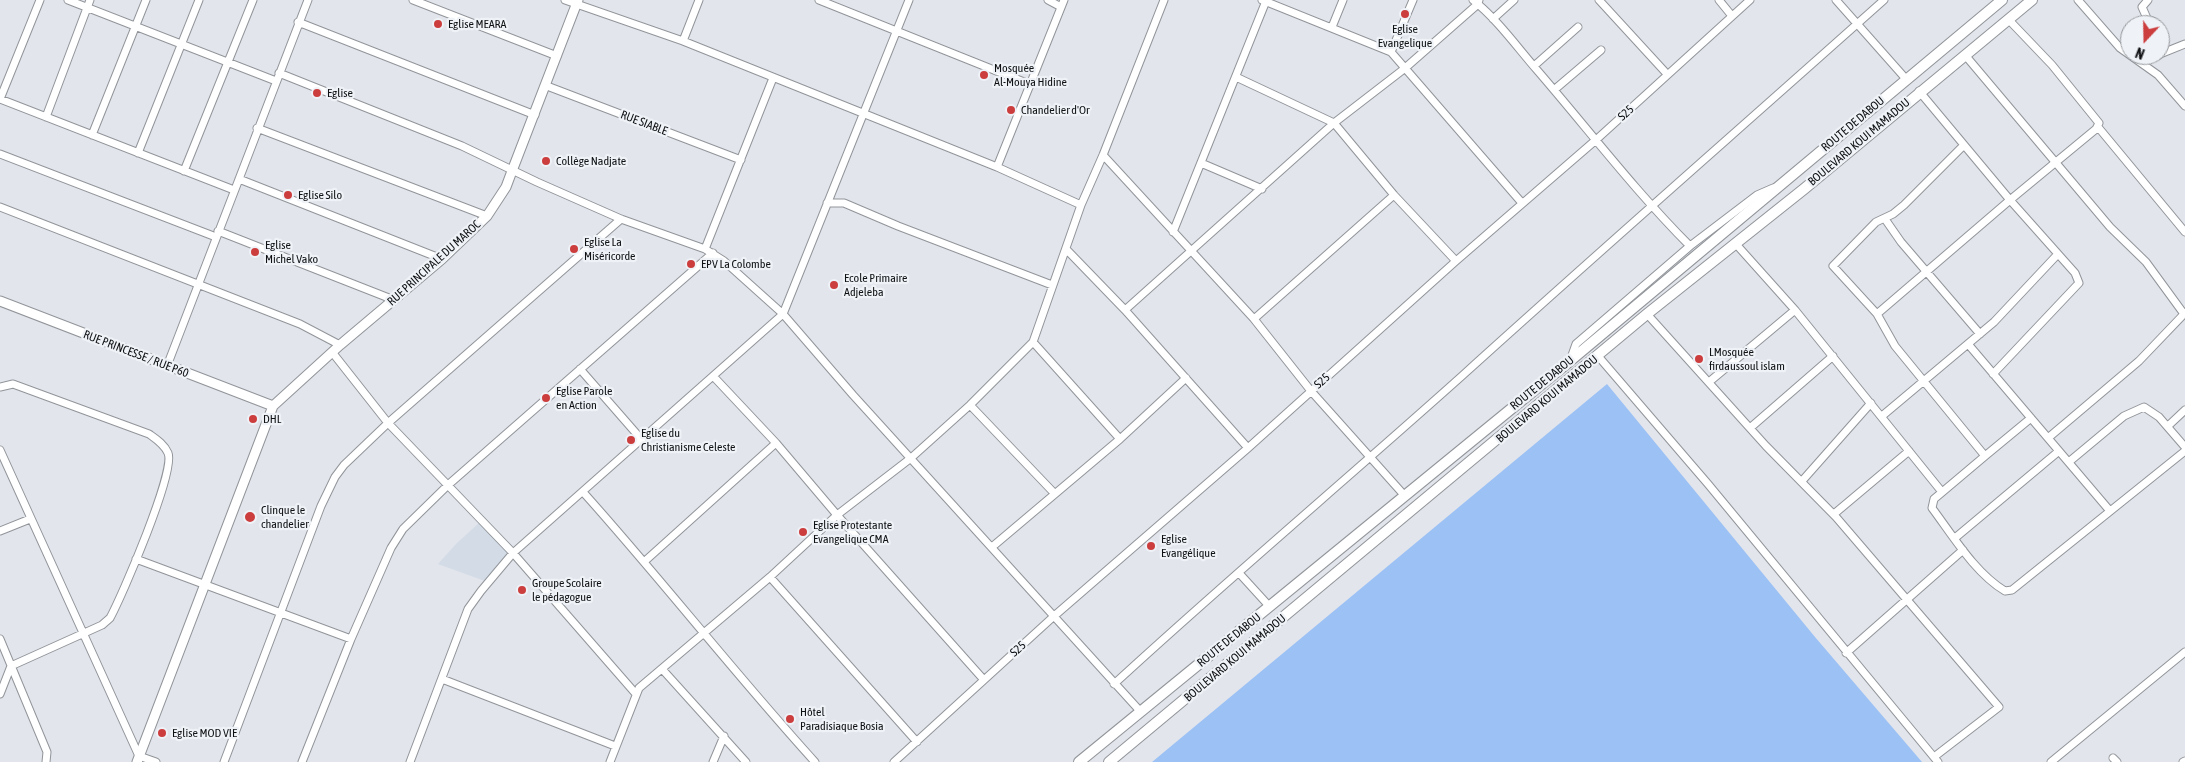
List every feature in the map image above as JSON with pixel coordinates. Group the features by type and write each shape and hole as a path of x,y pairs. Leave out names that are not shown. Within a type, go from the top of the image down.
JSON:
{"main road":[{"name":"ROUTE DE DABOU","path":"1079,762 1570,360 2002,0"},
{"name":"BOULEVARD KOUI MAMADOU","path":"1109,762 1647,314 1804,189 1919,91 2032,0"}],"street":[{"path":"40,0 0,99 234,190"},
{"path":"68,0 276,80"},
{"path":"46,117 90,0"},
{"path":"92,135 146,0"},
{"path":"138,153 199,0"},
{"path":"184,171 252,0"},
{"path":"168,366 197,284 308,0"},
{"path":"412,0 557,56"},
{"path":"565,0 577,2 683,41 998,167 1081,205"},
{"path":"683,41 699,0"},
{"path":"819,0 1029,84"},
{"path":"413,761 468,610 481,591 513,553 783,314 909,0"},
{"path":"998,167 1062,3 1048,0"},
{"path":"610,762 636,694 647,681 770,577 837,515 911,458 970,405 1033,342 1081,205 1103,155 1164,0"},
{"path":"1332,27 1343,0"},
{"path":"1391,52 1413,0"},
{"path":"1493,20 1514,0"},
{"path":"1599,0 1667,74"},
{"path":"1719,0 1732,16"},
{"name":"S25","path":"894,762 1053,617 1248,448 1456,261 1597,139 1750,0"},
{"path":"1836,0 1906,79"},
{"path":"1114,684 1204,602 1652,208 1748,119 1884,0"},
{"path":"2078,0 2120,48"},
{"path":"2146,15 2142,7 2148,0"},
{"path":"1172,232 1236,77 1264,1 1391,52 1522,203"},
{"path":"1125,310 1334,124 1404,69 1477,1 1597,139 1652,208 1690,246"},
{"name":"RUE PRINCIPALE DU MAROC","path":"273,406 340,345 442,259 487,216 506,187 547,86 577,2"},
{"path":"2008,19 2052,65 2099,123 2098,127 2185,232"},
{"path":"298,22 535,115"},
{"path":"1534,66 1578,27"},
{"path":"2170,50 2185,44"},
{"path":"1554,90 1601,50"},
{"path":"1964,55 2058,163 2110,227 2146,262 2185,313 2139,361 2048,438"},
{"path":"2145,65 2158,75 2185,106"},
{"path":"279,73 462,146 512,171 621,219 713,253 734,269 783,314 1053,617 1140,711"},
{"path":"1236,77 1334,124 1394,195 1456,261"},
{"path":"704,249 773,78"},
{"name":"RUE SIABLE","path":"547,86 741,160"},
{"path":"1919,91 2079,279 2077,287 1993,374"},
{"path":"1877,314 2010,200 2058,163 2098,127"},
{"path":"257,128 487,216"},
{"path":"1964,144 1904,205 1871,227 1832,266 1877,314 1894,346 1925,381 1985,456"},
{"path":"0,154 394,300"},
{"path":"1103,155 1254,319 1311,390 1404,495"},
{"path":"1201,163 1262,189"},
{"path":"239,179 442,259"},
{"path":"1570,360 1576,344 1582,338 1690,246 1757,195 1780,185"},
{"path":"1254,319 1394,195"},
{"path":"827,203 844,203 898,226 1052,285"},
{"path":"0,207 300,324 340,345"},
{"path":"224,762 321,506 335,476 388,423 621,219"},
{"path":"1885,219 1900,242 1927,270 1980,334"},
{"path":"1735,243 1795,310 1942,492"},
{"path":"1066,249 1125,310 1248,448"},
{"path":"302,762 351,640 391,548 403,528 448,485 713,253"},
{"path":"1882,416 1980,334 2057,255"},
{"name":"RUE PRINCESSE / RUE P60","path":"0,302 273,406"},
{"path":"1710,382 1795,310"},
{"path":"1598,356 1708,484 1846,653 1936,759 1999,707 1834,514 1750,428 1647,314"},
{"path":"1033,342 1120,439"},
{"path":"1968,344 2110,511"},
{"path":"332,352 388,423 513,553 636,694"},
{"path":"1750,428 1833,356"},
{"path":"580,369 642,440"},
{"path":"713,376 776,442 837,515 984,680"},
{"path":"992,547 1120,439 1186,378"},
{"path":"0,386 13,384 24,387 149,434 159,441 169,453 169,469 136,559 110,618 102,625 11,666 0,694"},
{"path":"1802,481 1872,403"},
{"path":"970,405 1055,494"},
{"path":"138,759 273,406"},
{"path":"2070,462 2124,416 2144,407 2151,410 2168,426 2185,447"},
{"path":"2168,426 2185,410"},
{"path":"2031,418 1934,499 1932,508 1963,550 2005,592 2012,590 2185,450"},
{"path":"645,561 776,442"},
{"path":"0,450 30,519 84,632 138,759"},
{"path":"1834,514 1909,451"},
{"path":"1955,538 2059,451"},
{"path":"582,492 645,561 704,634 815,762"},
{"path":"0,531 30,519"},
{"path":"1846,653 1963,550"},
{"path":"136,559 351,640"},
{"path":"1239,573 1270,607"},
{"path":"770,577 916,742"},
{"path":"0,638 47,752 46,762"},
{"path":"2051,762 2185,652"},
{"path":"662,669 746,762"},
{"path":"442,679 615,746"},
{"path":"713,762 724,736"},
{"path":"138,759 156,762"}],"shaded area":[{"path":"1607,384 1815,637 1922,762 1152,762"},
{"path":"480,522 509,553 485,581 438,564 456,544"}],"place":[{"name":"Eglise Evangelique","path":"1405,14"},
{"name":"Eglise MEARA","path":"438,24"},
{"name":"Mosquée Al-Mouya Hidine","path":"984,75"},
{"name":"Eglise","path":"317,93"},
{"name":"Chandelier d'Or","path":"1011,110"},
{"name":"Collège Nadjate","path":"546,161"},
{"name":"Eglise Silo","path":"288,195"},
{"name":"Eglise La Miséricorde","path":"574,249"},
{"name":"Eglise Michel Vako","path":"255,252"},
{"name":"EPV La Colombe","path":"691,264"},
{"name":"Ecole Primaire Adjeleba","path":"834,285"},
{"name":"LMosquée firdaussoul islam","path":"1699,359"},
{"name":"Eglise Parole en Action","path":"546,398"},
{"name":"DHL","path":"253,419"},
{"name":"Eglise du Christianisme Celeste","path":"631,440"},
{"name":"Clinque le chandelier","path":"250,517"},
{"name":"Eglise Protestante Evangelique CMA","path":"803,532"},
{"name":"Eglise Evangélique","path":"1151,546"},
{"name":"Groupe Scolaire le pédagogue","path":"522,590"},
{"name":"Hôtel Paradisiaque Bosia","path":"790,719"},
{"name":"Eglise MOD VIE","path":"162,733"}]}
